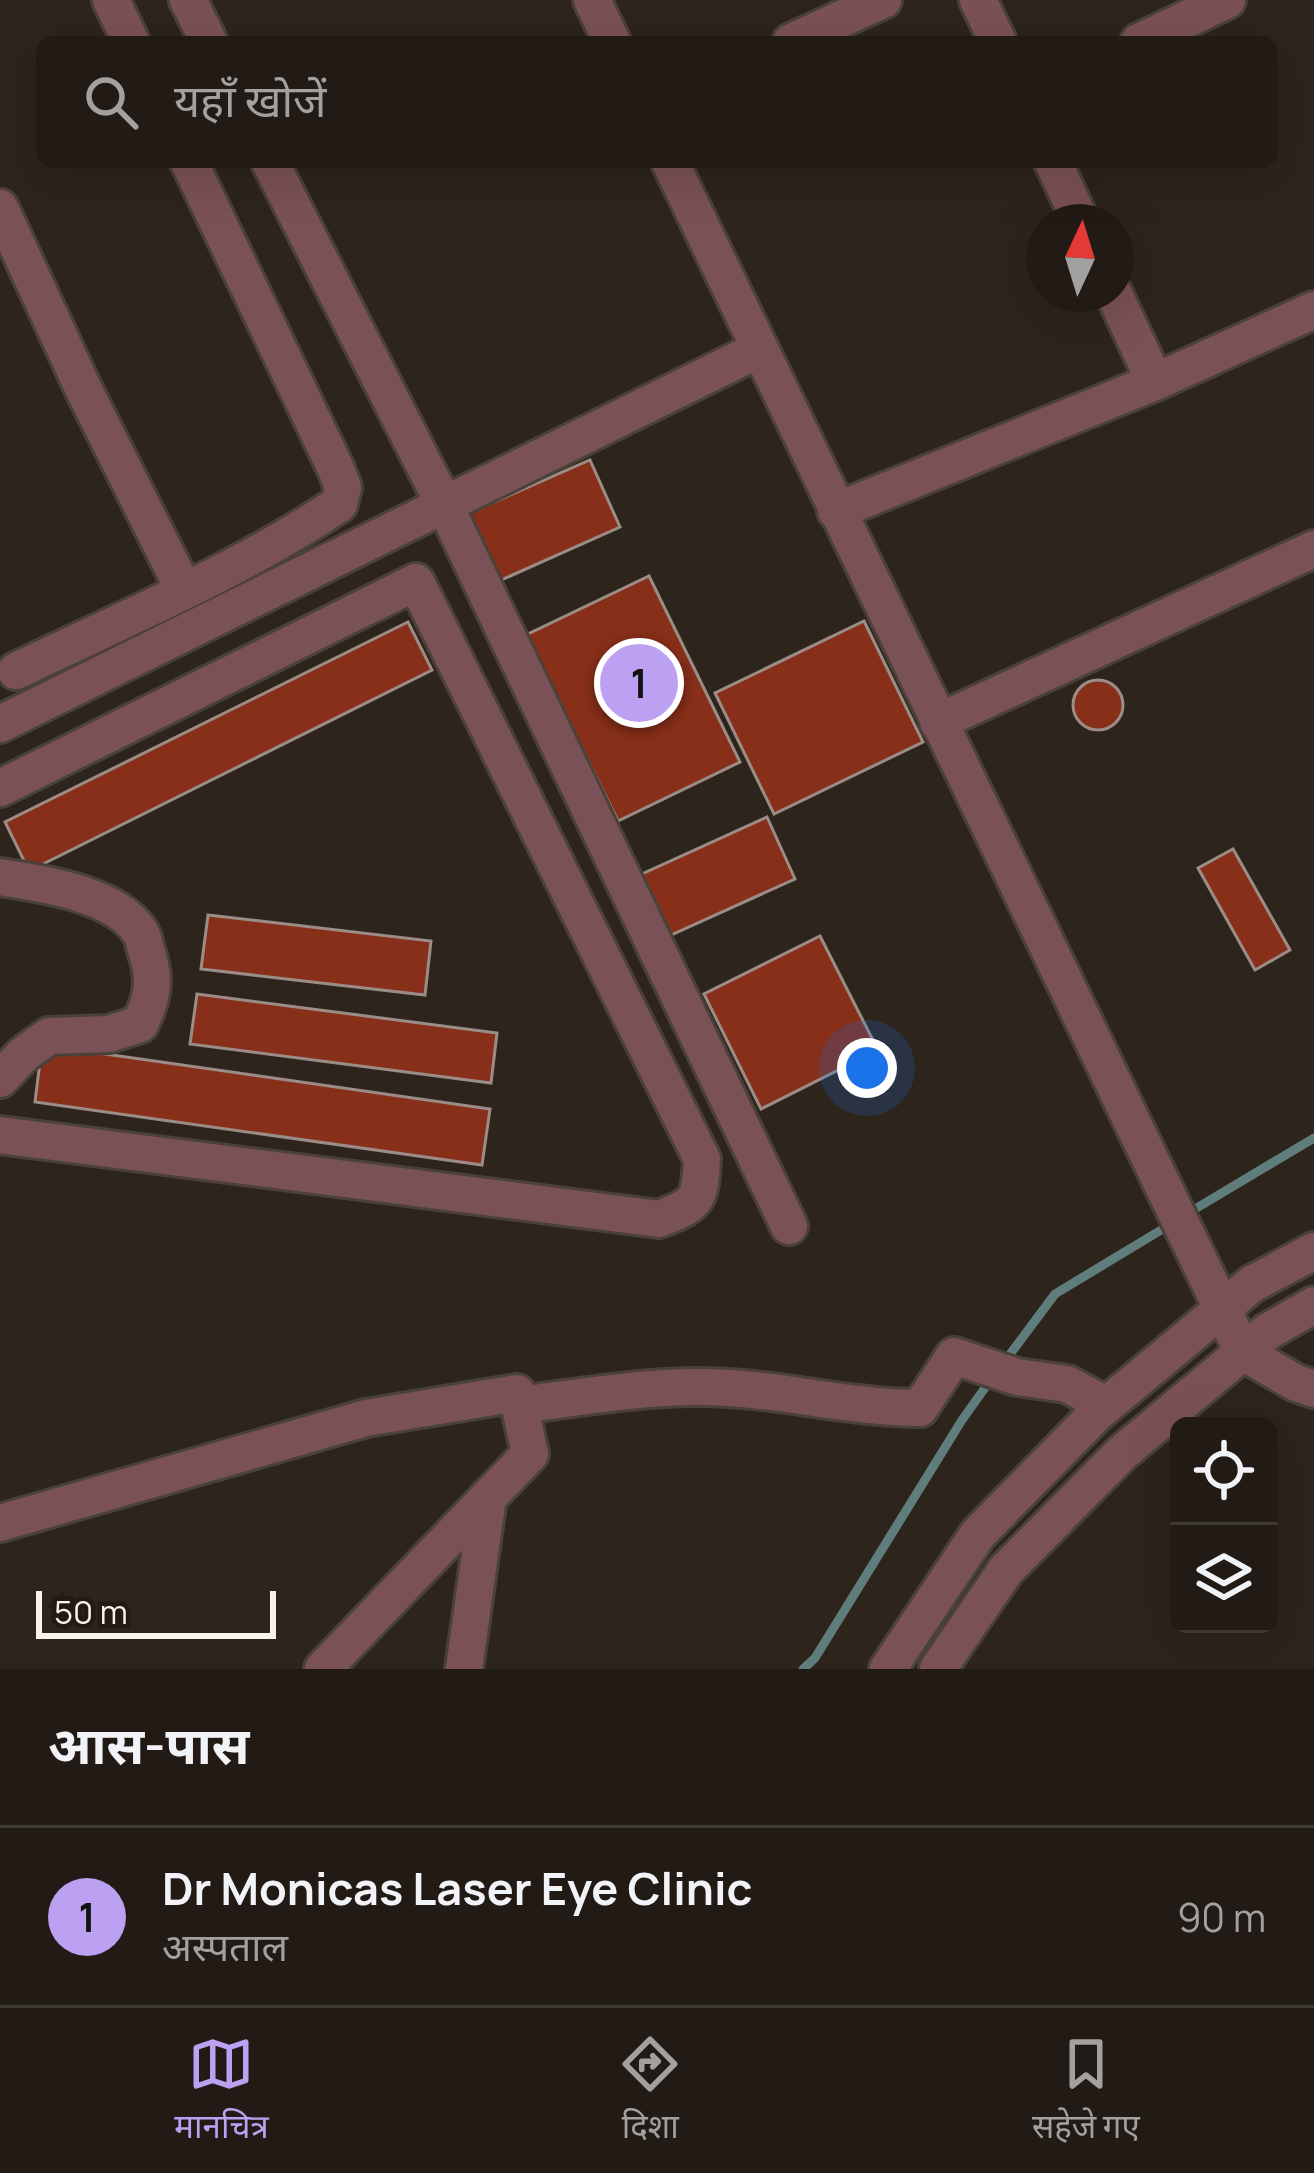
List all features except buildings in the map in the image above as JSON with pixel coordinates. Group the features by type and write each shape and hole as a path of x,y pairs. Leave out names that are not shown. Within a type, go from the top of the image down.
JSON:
{"street":[{"path":"111,0 128,36"},
{"path":"188,0 206,36"},
{"path":"592,0 609,36"},
{"path":"804,36 884,0"},
{"path":"979,0 995,36"},
{"path":"1152,36 1227,0"},
{"path":"34,708 8,655 184,590 339,504 343,488 191,168"},
{"path":"273,168 445,506 789,1226"},
{"path":"673,168 1243,1352 1314,1389"},
{"path":"1056,168 1073,204"},
{"path":"0,208 184,590"},
{"path":"836,511 1156,382 1314,310"},
{"path":"1123,312 1156,382"},
{"path":"0,724 758,350"},
{"path":"938,722 1314,549"},
{"path":"0,788 416,582 702,1159 701,1191 686,1209 659,1219 0,1135"},
{"path":"0,877 71,890 112,906 140,932 151,965 152,999 140,1024 109,1034 50,1036 0,1079"},
{"path":"888,1669 978,1534 1106,1405 1252,1284 1314,1251"},
{"path":"938,1669 1006,1570 1121,1453 1268,1332 1314,1305"},
{"path":"519,1405 696,1387 920,1408 954,1356 1017,1377 1067,1384 1106,1405"},
{"path":"2,1511 366,1418 517,1393 530,1454 323,1669"},
{"path":"464,1669 488,1497"}],"waterway":[{"path":"1185,1215 1314,1138"},
{"path":"1002,1365 1055,1294 1171,1224"},
{"path":"803,1669 815,1658 992,1378"}],"place":[{"name":"Dr Monicas Laser Eye Clinic","path":"639,683"}]}
